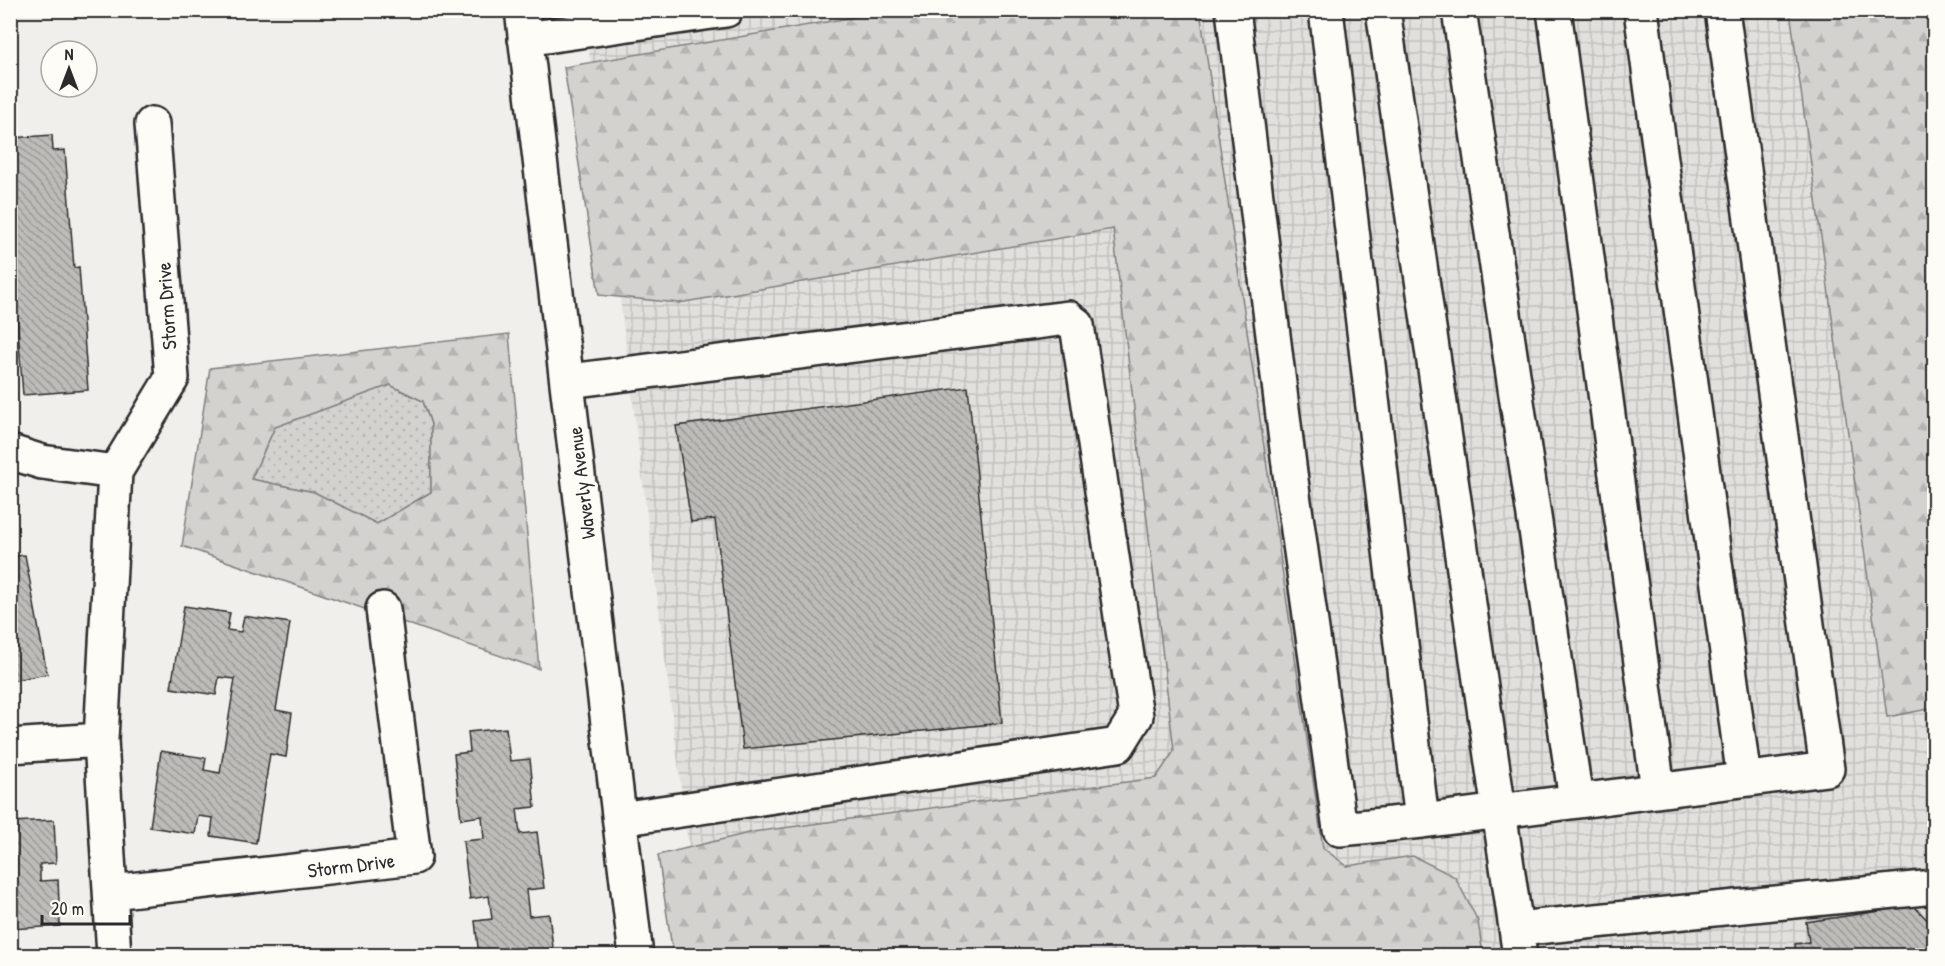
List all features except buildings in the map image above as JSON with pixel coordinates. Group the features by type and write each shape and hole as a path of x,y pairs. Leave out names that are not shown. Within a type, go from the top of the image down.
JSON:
{"street":[{"path":"1233,10 1290,473 1340,829 1422,821 1497,809 1827,769 1722,10"},
{"path":"1326,10 1422,821"},
{"path":"1383,10 1518,942 1935,887"},
{"path":"1459,10 1576,800"},
{"path":"1554,10 1658,790"},
{"path":"1641,10 1744,779"},
{"path":"524,25 719,11"},
{"name":"Waverly Avenue","path":"524,25 569,381 636,956"},
{"name":"Storm Drive","path":"114,956 112,892 101,740 115,472 172,378 152,124"},
{"path":"569,381 1068,318 1077,326 1136,716 1118,745 620,819"},
{"path":"10,452 42,462 115,472"},
{"name":"Storm Drive","path":"112,892 414,858 383,609"},
{"path":"10,746 101,740"}],"shaded area":[{"path":"584,11 1934,11 1934,955 702,955"}],"green space":[{"path":"890,11 1200,11 1323,848 1347,866 1413,856 1455,877 1478,921 1483,955 673,955 658,855 753,832 1156,778 1174,751 1113,229 679,303 599,295 564,67"},
{"path":"1790,11 1934,11 1934,708 1887,717"},
{"path":"509,334 539,669 182,546 210,368","holes":["390,385 423,401 431,424 431,492 377,524 314,492 251,479 275,427"]},
{"path":"390,385 423,401 431,424 431,492 377,524 314,492 251,479 275,427"}]}
